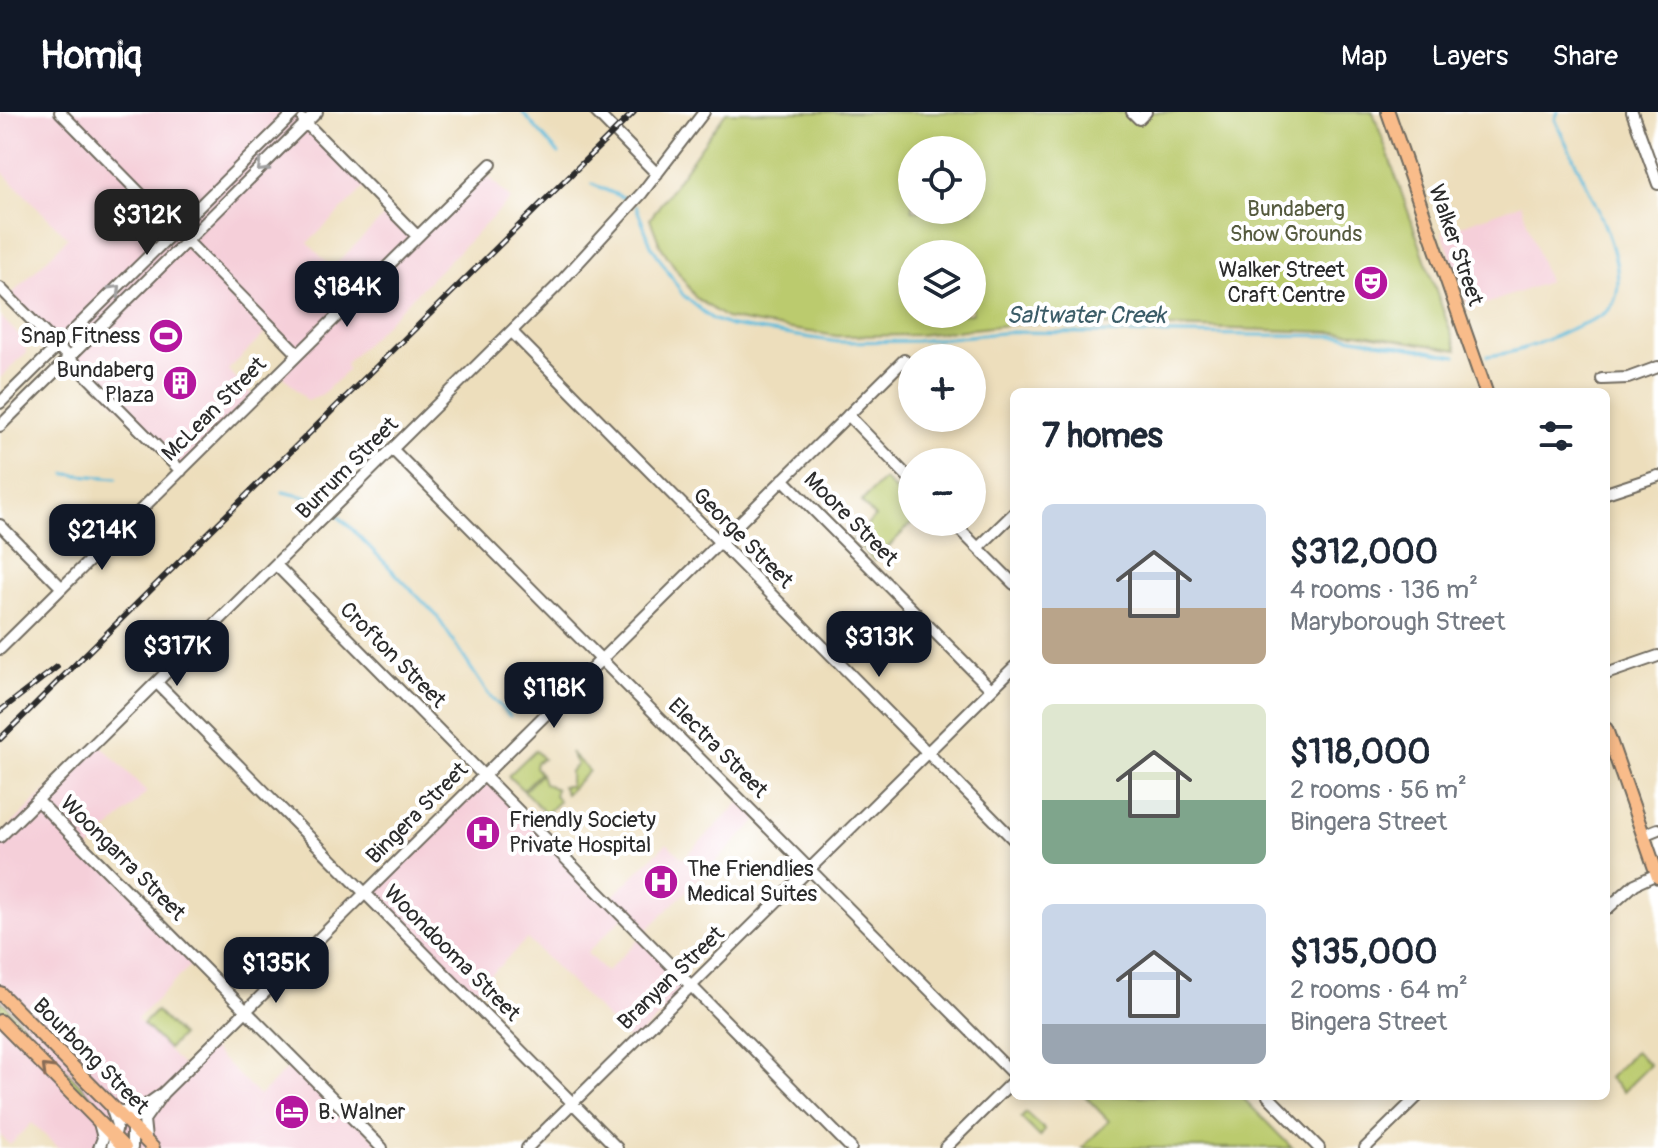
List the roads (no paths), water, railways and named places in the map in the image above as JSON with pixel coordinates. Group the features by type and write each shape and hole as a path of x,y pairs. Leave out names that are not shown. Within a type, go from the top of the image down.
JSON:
{"main road":[{"name":"Walker Street","path":"1388,112 1485,388"},
{"path":"1610,740 1658,875"},
{"name":"Bourbong Street","path":"0,993 151,1146"},
{"name":"Bourbong Street","path":"0,1021 95,1117 118,1145"}],"street":[{"path":"60,112 298,354"},
{"path":"0,403 295,112 417,236"},
{"path":"0,426 317,112"},
{"path":"596,112 657,174"},
{"name":"Burrum Street","path":"0,837 512,332 638,198 704,112"},
{"path":"1632,112 1657,180"},
{"name":"McLean Street","path":"0,649 491,164"},
{"path":"0,288 181,471"},
{"name":"George Street","path":"512,332 1010,836"},
{"name":"Bingera Street","path":"136,1112 163,1093 898,366"},
{"path":"1602,379 1628,378 1658,367"},
{"path":"848,415 898,467"},
{"name":"Electra Street","path":"393,450 1010,1073"},
{"path":"1610,492 1658,476"},
{"name":"Moore Street","path":"783,479 991,689"},
{"path":"978,548 1010,517"},
{"path":"0,525 62,588"},
{"path":"966,536 1010,580"},
{"name":"Crofton Street","path":"277,566 851,1148"},
{"path":"1610,673 1658,656"},
{"name":"Branyan Street","path":"527,1148 1010,671"},
{"name":"Woondooma Street","path":"157,683 617,1148"},
{"name":"Woongarra Street","path":"37,800 382,1148"},
{"path":"1643,835 1658,829"},
{"path":"1610,906 1635,884 1658,875"},
{"path":"945,1148 1010,1081"},
{"name":"Bingera Street","path":"151,1146 143,1125 163,1093"},
{"path":"105,1099 116,1119 118,1145"},
{"path":"1272,1100 1319,1148"},
{"path":"1365,1148 1414,1100"},
{"path":"115,1109 124,1114 136,1112"},
{"path":"132,1148 131,1125 136,1112"},
{"path":"95,1117 102,1133 99,1148"}],"waterway":[{"name":"Saltwater Creek","path":"522,112 559,154"},
{"name":"Saltwater Creek","path":"1487,356 1529,347 1597,318 1611,307 1618,289 1617,267 1610,241 1555,119 1558,112"},
{"name":"Saltwater Creek","path":"592,184 631,201"},
{"name":"Saltwater Creek","path":"636,206 651,245 683,295 712,319 731,326 838,342 916,341 1012,332 1343,336 1456,356"},
{"path":"66,474 117,478"},
{"path":"283,492 319,500 347,524 436,615 488,694 510,716"}],"railway":[{"path":"0,739 634,112"},
{"path":"0,711 57,667"}],"place":[{"name":"Walker Street Craft Centre","path":"1371,283"},
{"name":"Snap Fitness","path":"166,336"},
{"name":"Bundaberg Plaza","path":"180,383"},
{"name":"Friendly Society Private Hospital","path":"483,833"},
{"name":"The Friendlies Medical Suites","path":"661,882"},
{"name":"B. Walner","path":"292,1112"}],"park label":[{"name":"Bundaberg Show Grounds","path":"1296,222"}]}
